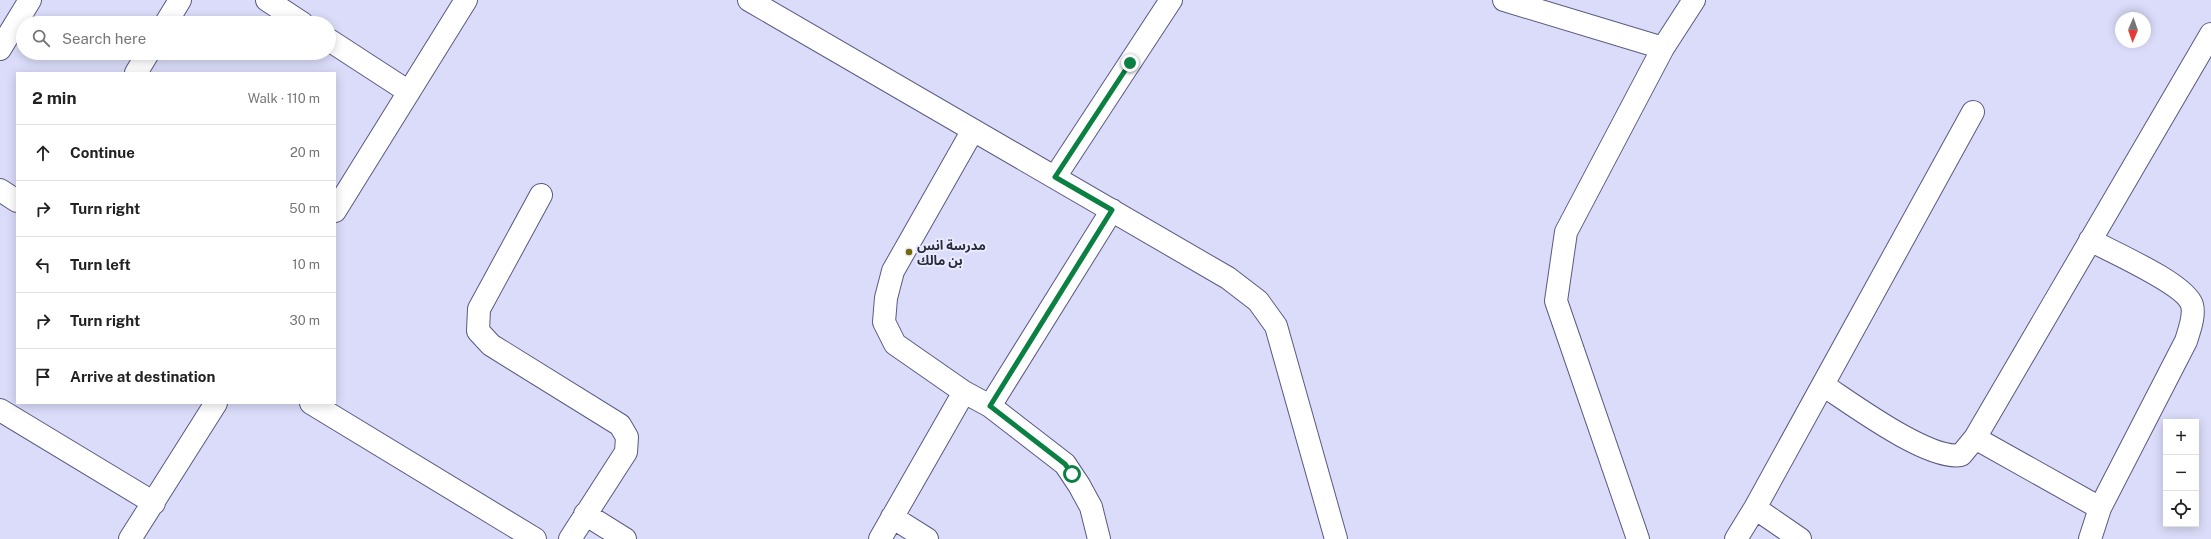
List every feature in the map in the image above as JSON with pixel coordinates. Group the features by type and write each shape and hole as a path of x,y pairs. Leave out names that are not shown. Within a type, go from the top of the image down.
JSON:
{"street":[{"path":"20,16 30,0"},
{"path":"170,16 180,0"},
{"path":"267,0 291,16"},
{"path":"336,209 466,0"},
{"path":"749,0 1228,278 1258,301 1276,326 1336,539"},
{"path":"1055,177 1171,0"},
{"path":"1504,0 1663,48"},
{"path":"1638,539 1556,301 1566,232 1663,48 1694,0"},
{"path":"0,50 16,23"},
{"path":"1823,386 1915,443 1952,456 1961,455 1975,438 2211,34"},
{"path":"336,45 409,92"},
{"path":"137,72 144,60"},
{"path":"1736,539 1823,386 1972,112"},
{"path":"973,130 893,270 886,298 884,322 895,344 964,392 990,406 1065,464 1091,507 1099,539"},
{"path":"0,190 16,200"},
{"path":"541,195 479,309 478,331 491,345 620,425 627,437 626,452 570,539"},
{"path":"990,406 1112,210"},
{"path":"2090,240 2183,291 2192,306 2191,325 2186,342 2100,508 2090,539"},
{"path":"880,539 964,392"},
{"path":"130,539 215,404"},
{"path":"313,404 535,539"},
{"path":"0,410 154,503"},
{"path":"1975,438 2100,508"},
{"path":"1755,508 1800,539"},
{"path":"585,514 625,539"},
{"path":"892,517 927,539"}],"place":[{"name":"مدرسة انس بن مالك","path":"909,252"}],"route":[{"path":"1072,474 1065,464 990,406 1112,210 1055,177 1130,63"}]}
